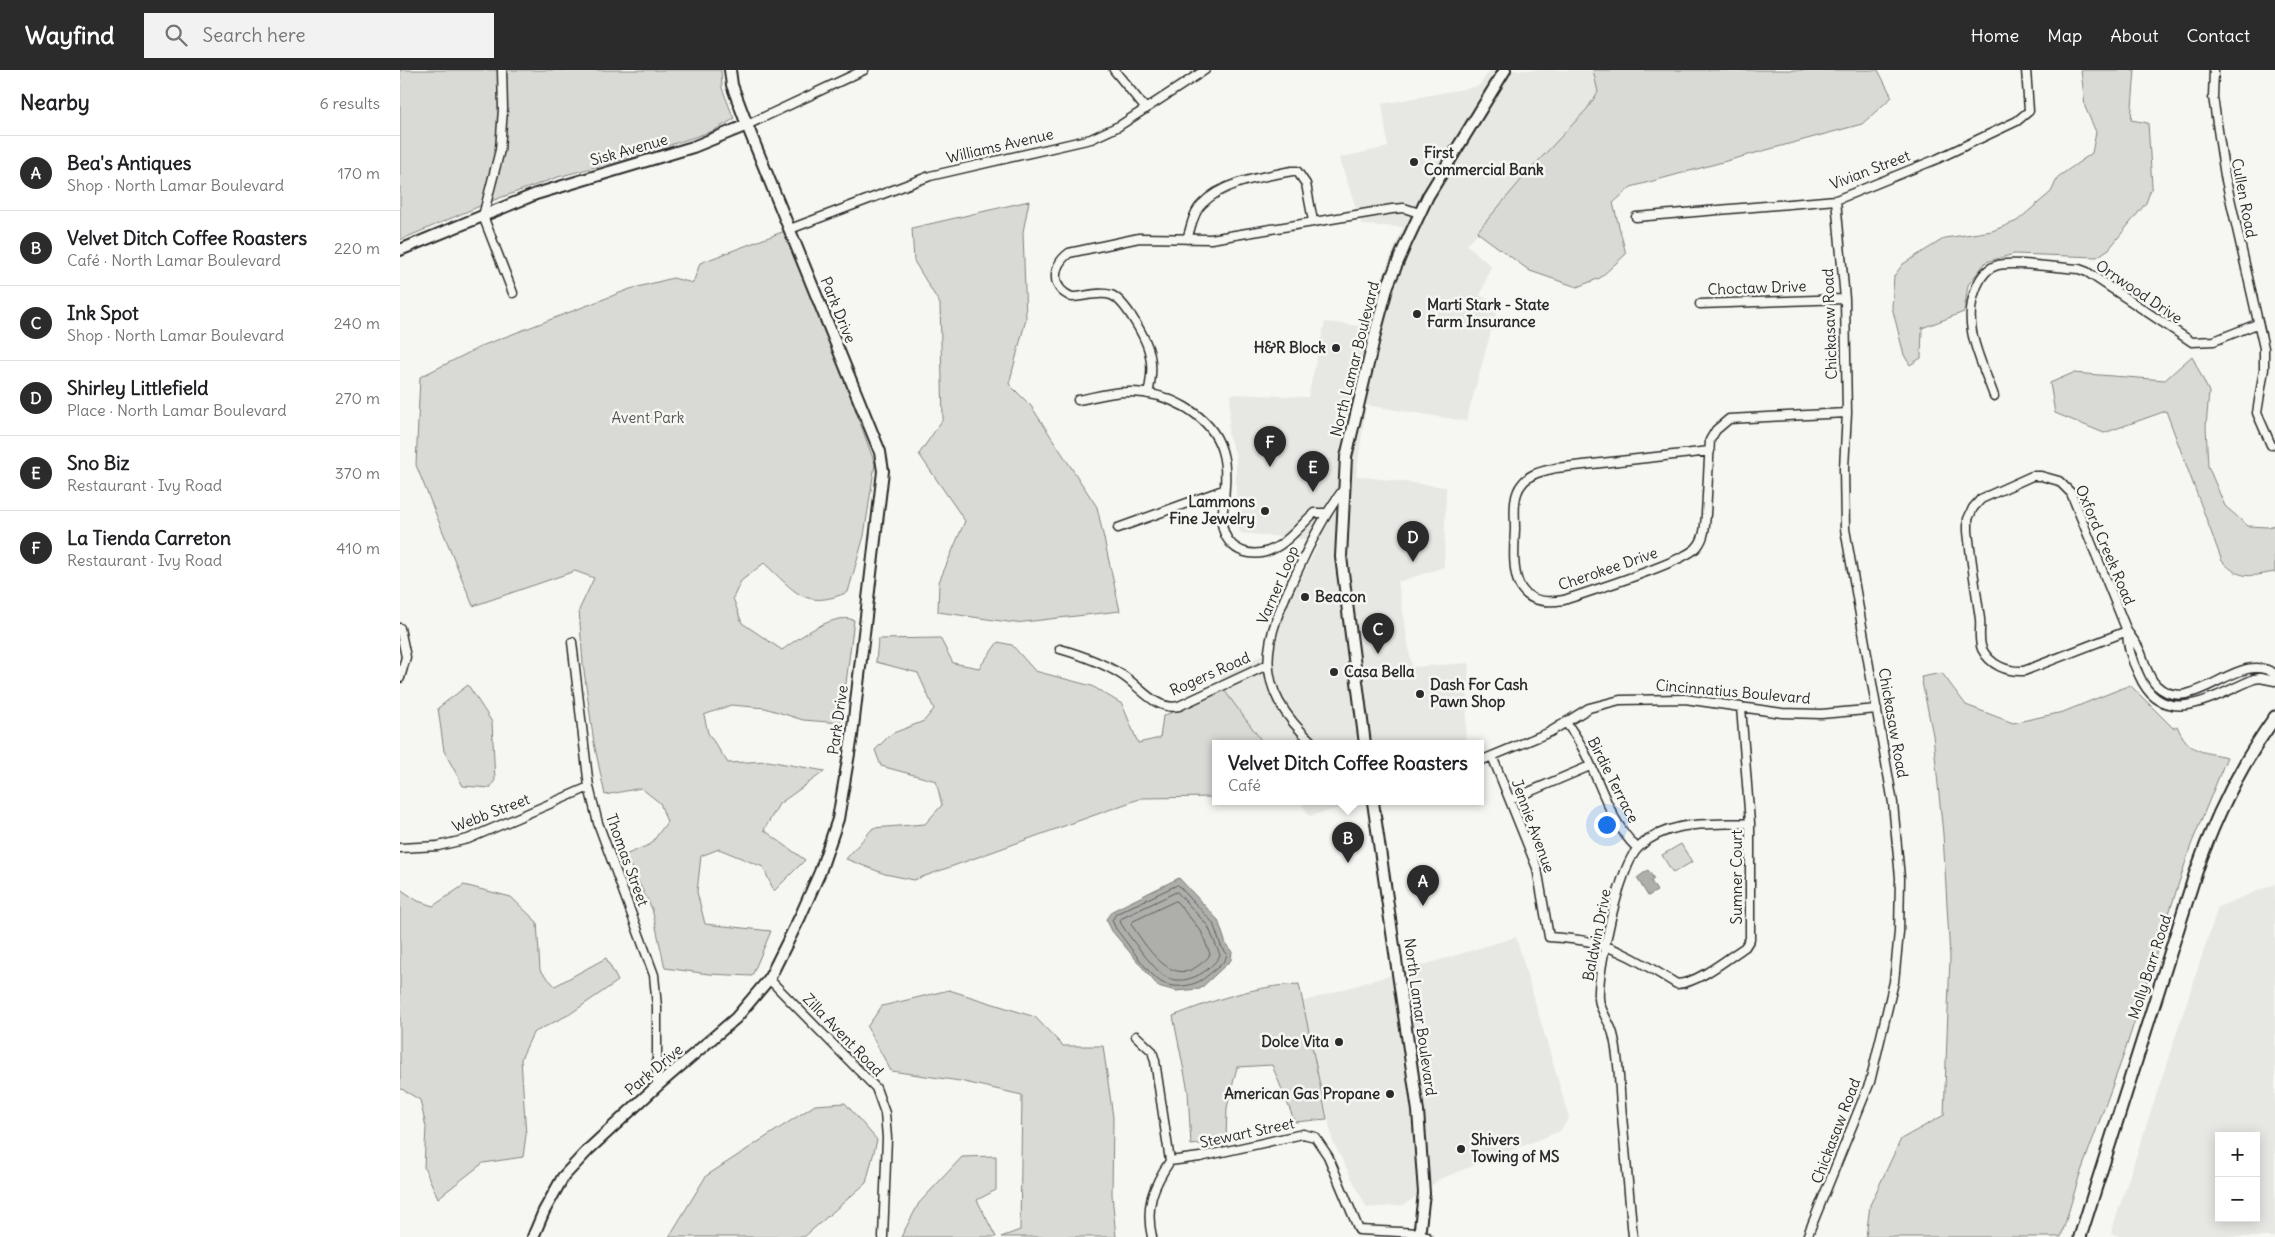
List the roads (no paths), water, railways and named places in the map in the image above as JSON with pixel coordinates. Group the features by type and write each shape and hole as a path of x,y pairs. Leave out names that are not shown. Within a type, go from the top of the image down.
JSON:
{"main road":[{"name":"Molly Barr Road","path":"2080,1237 2194,875 2213,824 2236,778 2275,717"}],"street":[{"path":"502,70 504,109 500,150 483,216 513,293"},
{"name":"Park Drive","path":"533,1237 544,1211 563,1177 589,1148 736,1018 769,979 820,872 838,819 852,736 883,471 880,452 747,125 732,85 730,70"},
{"name":"Sisk Avenue","path":"400,250 536,194 693,147 747,125 864,70"},
{"path":"1114,70 1146,109"},
{"name":"Williams Avenue","path":"790,229 930,176 1091,139 1120,126 1205,70"},
{"name":"North Lamar Boulevard","path":"1364,740 1350,642 1341,557 1343,490 1348,448 1388,286 1419,213 1444,168 1505,70"},
{"name":"Vivian Street","path":"1636,217 1836,200 1937,159 2017,121 2029,111 2026,70"},
{"name":"Cullen Road","path":"2214,70 2213,98 2225,176 2257,324 2264,348 2264,369 2257,413 2271,445"},
{"path":"1187,239 1201,204 1214,195 1232,185 1292,171 1297,172 1306,184 1314,220"},
{"name":"Chickasaw Road","path":"1807,1237 1870,1082 1894,982 1899,932 1900,878 1893,803 1845,529 1844,468 1847,412 1845,298 1836,200"},
{"path":"1148,394 1152,373 1150,354 1125,306 1118,299 1106,294 1072,297 1059,289 1056,282 1057,266 1070,253 1139,238 1211,239 1245,235 1314,220 1404,208 1419,213"},
{"name":"Orrwood Drive","path":"1994,396 1969,323 1975,291 1980,277 1996,265 2009,264 2079,269 2087,272 2192,342 2214,341 2257,324"},
{"name":"Choctaw Drive","path":"1700,304 1845,298"},
{"path":"1078,400 1114,393 1148,394 1174,402 1193,412 1211,430 1222,452 1224,467 1223,532 1227,540 1241,552 1260,553 1280,546 1314,512 1325,514"},
{"name":"Cherokee Drive","path":"1710,451 1556,468 1539,472 1529,477 1521,484 1516,496 1514,562 1516,579 1521,588 1540,601 1549,603 1564,600 1663,565 1696,549 1704,533 1710,451 1710,440 1716,430 1729,419 1847,412"},
{"name":"Oxford Creek Road","path":"2127,631 2024,671 2015,671 1993,664 1982,649 1980,639 1980,621 1968,531 1968,519 1973,508 1981,499 2032,476 2051,478 2065,486 2079,512 2127,631 2139,648 2155,684 2164,692 2187,694 2253,667 2265,668 2275,674"},
{"path":"1118,528 1223,490"},
{"name":"Varner Loop","path":"1310,740 1288,719 1276,697 1267,665 1269,642 1278,614 1325,514 1343,490"},
{"path":"400,628 406,657 400,678"},
{"name":"Oxford Creek Road","path":"2127,631 2127,645 2145,690 2162,702 2184,707 2254,679 2260,678 2275,682"},
{"name":"Thomas Street","path":"572,642 589,788 598,823 654,975 657,1007 657,1086"},
{"name":"Rogers Road","path":"1060,649 1082,656 1123,676 1157,703 1168,707 1179,706 1267,665"},
{"name":"Cincinnatius Boulevard","path":"1484,759 1566,723 1589,708 1620,700 1671,698 1782,713 1821,714 1877,709"},
{"name":"Sumner Court","path":"1549,937 1578,940 1606,946 1635,958 1677,984 1693,980 1745,947 1750,939 1750,823 1741,707"},
{"name":"Birdie Terrace","path":"1566,723 1573,732 1621,830 1637,848"},
{"name":"Jennie Avenue","path":"1492,756 1537,868 1549,937"},
{"path":"1510,800 1590,766"},
{"name":"Webb Street","path":"400,848 438,846 468,839 589,788"},
{"name":"North Lamar Boulevard","path":"1373,805 1418,1111 1424,1193 1422,1236"},
{"path":"1637,848 1655,836 1677,827 1750,823"},
{"name":"Baldwin Drive","path":"1633,1237 1613,1034 1599,1000 1600,978 1610,923 1624,873 1637,848"},
{"name":"Zilla Avent Road","path":"769,979 876,1088 885,1113 887,1138 883,1237"},
{"path":"1136,1036 1152,1051 1155,1061 1170,1161 1159,1176 1150,1199 1148,1222 1152,1237"},
{"name":"Stewart Street","path":"1170,1161 1200,1157 1303,1134 1315,1137 1328,1156 1359,1230 1422,1236"}],"water":[{"path":"1648,870 1654,879 1651,881 1657,891 1648,896 1637,878"},
{"path":"1179,878 1218,920 1226,944 1232,952 1231,960 1200,989 1176,991 1158,986 1112,931 1106,919 1112,911"}],"place":[{"name":"First Commercial Bank","path":"1414,162"},
{"name":"Marti Stark - State Farm Insurance","path":"1417,314"},
{"name":"H&R Block","path":"1336,348"},
{"name":"La Tienda Carreton","path":"1270,467"},
{"name":"Sno Biz","path":"1313,492"},
{"name":"Lammons Fine Jewelry","path":"1265,511"},
{"name":"Shirley Littlefield","path":"1413,562"},
{"name":"Beacon","path":"1305,597"},
{"name":"Ink Spot","path":"1378,654"},
{"name":"Casa Bella","path":"1334,672"},
{"name":"Dash For Cash Pawn Shop","path":"1420,694"},
{"name":"Velvet Ditch Coffee Roasters","path":"1348,863"},
{"name":"Bea's Antiques","path":"1423,906"},
{"name":"Dolce Vita","path":"1339,1042"},
{"name":"American Gas Propane","path":"1390,1094"},
{"name":"Shivers Towing of MS","path":"1461,1149"}],"park label":[{"name":"Avent Park","path":"648,418"}]}
